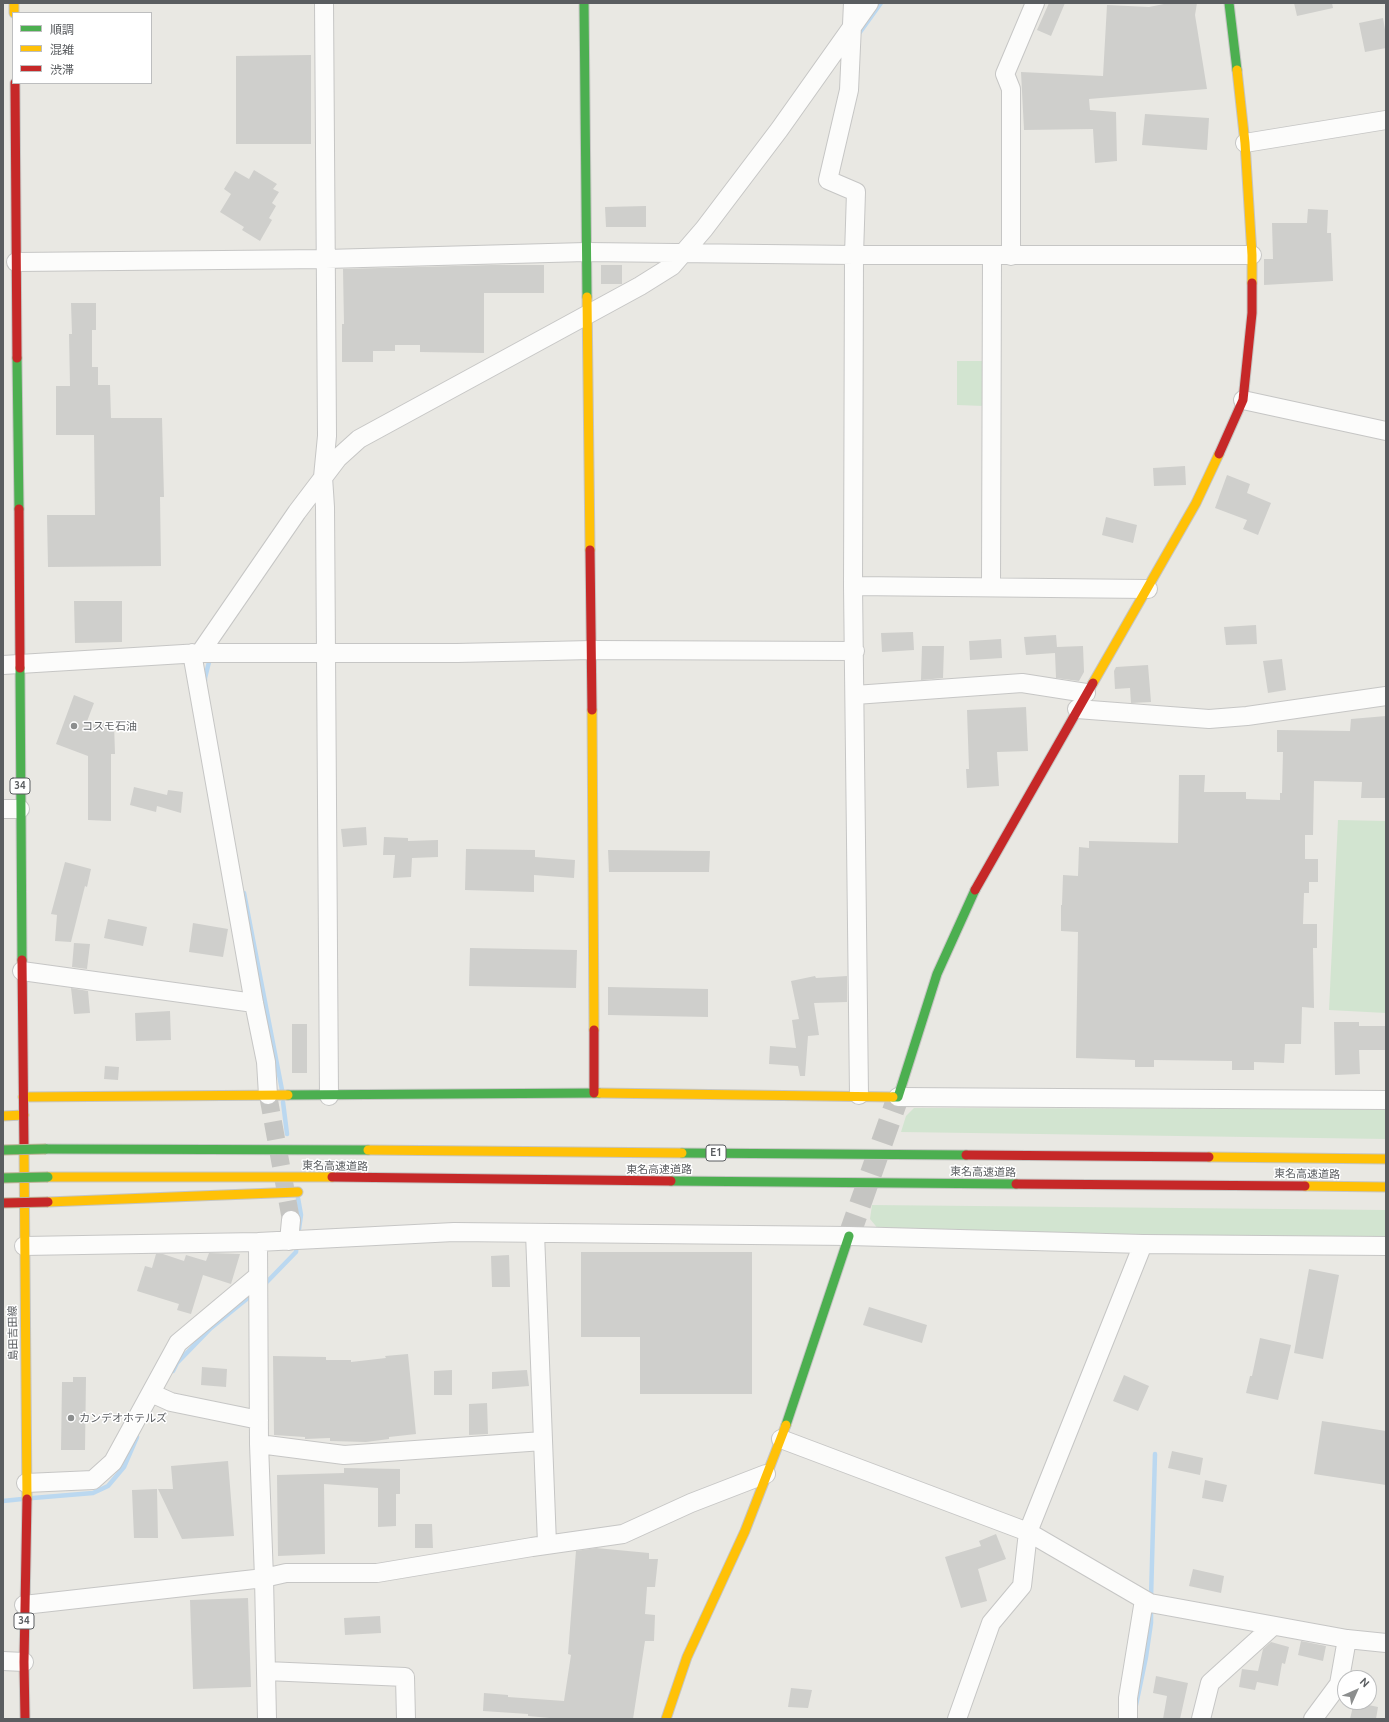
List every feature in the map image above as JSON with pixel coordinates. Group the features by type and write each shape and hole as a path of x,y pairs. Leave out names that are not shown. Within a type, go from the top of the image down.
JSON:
{"main road":[{"path":"584,3 586,316 592,650 594,1093"},
{"path":"23,1097 594,1093 898,1096 937,974 978,882 1196,504 1243,400 1252,313 1252,255 1245,143 1229,3"},
{"name":"島田吉田線","path":"15,84 9,167 16,262 10,402 11,664 12,809 22,971 24,1115 27,1524 24,1605 25,1719"},
{"path":"3,1116 24,1115"},
{"name":"東名高速道路","path":"3,1150 401,1150 1386,1159"},
{"name":"東名高速道路","path":"3,1178 279,1177 529,1181 1386,1187"},
{"path":"397,1187 529,1181"},
{"path":"3,1203 308,1191"},
{"path":"666,1719 687,1657 745,1531 766,1474 781,1439 849,1236"}],"street":[{"path":"324,3 327,436 323,478 325,502 329,1096"},
{"path":"853,3 849,90 828,180 856,192 854,256 853,586 855,652 859,1095"},
{"path":"270,1095 266,1062 254,1003 198,653 338,458 359,439 586,316 672,266 704,229 779,130 869,3"},
{"path":"1011,256 1011,89 1005,74 1035,3"},
{"path":"1245,143 1386,120"},
{"path":"16,262 326,259 586,252 854,256 1252,255"},
{"path":"991,586 992,255"},
{"path":"1243,400 1386,431"},
{"path":"853,586 1148,588"},
{"path":"11,664 198,653 592,650 855,652"},
{"path":"855,695 1022,684 1086,693"},
{"path":"1077,709 1209,719 1247,716 1386,696"},
{"path":"22,971 254,1003"},
{"path":"898,1096 1386,1100"},
{"path":"289,1241 291,1220"},
{"path":"24,1246 289,1241 454,1232 849,1236 1144,1244 1386,1246"},
{"path":"535,1233 547,1544"},
{"path":"258,1242 259,1444 267,1719"},
{"path":"957,1719 992,1623 1022,1586 1028,1532 1144,1244"},
{"path":"26,1486 93,1480 114,1462 157,1396 178,1343 258,1276"},
{"path":"157,1396 259,1420"},
{"path":"781,1439 1028,1532 1152,1603 1347,1639 1386,1643"},
{"path":"259,1444 344,1455 543,1441"},
{"path":"24,1605 264,1578 286,1573 377,1573 547,1544 623,1534 691,1503 766,1474"},
{"path":"1128,1719 1128,1698 1152,1603"},
{"path":"1201,1719 1210,1684 1273,1626"},
{"path":"1313,1719 1339,1684 1347,1639"},
{"path":"3,1661 24,1662"},
{"path":"266,1671 406,1677 406,1719"}],"green space":[{"path":"957,361 984,361 984,406 957,405"},
{"path":"1338,820 1386,821 1386,1013 1329,1010"},
{"path":"914,1108 1386,1109 1386,1139 901,1132 906,1116"},
{"path":"872,1205 1386,1210 1386,1239 880,1231 870,1219"}],"building":[{"path":"1049,3 1065,3 1051,36 1037,30"},
{"path":"1169,3 1197,3 1195,15 1207,89 1089,99 1090,110 1116,112 1117,161 1095,163 1093,129 1024,130 1021,72 1103,76 1107,5 1149,7"},
{"path":"1294,3 1332,3 1333,8 1297,16"},
{"path":"1383,18 1386,35 1386,48 1365,52 1359,23"},
{"path":"311,55 311,144 236,144 236,56"},
{"path":"1145,114 1209,118 1207,150 1142,145"},
{"path":"254,170 277,184 273,189 279,192 272,203 276,206 269,218 272,220 260,241 242,230 244,227 220,212 231,194 224,189 235,171 249,179"},
{"path":"646,206 646,227 606,227 605,207"},
{"path":"1308,209 1328,210 1327,233 1331,233 1333,281 1264,285 1264,259 1273,259 1272,223 1307,223"},
{"path":"544,265 544,293 484,293 484,353 420,352 420,345 395,345 395,351 373,351 373,362 342,362 342,324 344,324 343,269"},
{"path":"601,265 622,265 622,284 601,284"},
{"path":"71,303 96,303 96,330 92,330 92,367 98,367 98,385 110,385 111,418 162,418 164,497 160,497 161,566 48,567 47,515 95,515 94,435 56,435 56,386 70,386 69,334 72,334"},
{"path":"1185,466 1186,485 1154,486 1153,468"},
{"path":"1227,475 1250,484 1247,493 1271,503 1258,535 1243,529 1247,520 1215,508"},
{"path":"1106,517 1137,525 1133,543 1102,535"},
{"path":"74,601 122,601 122,642 75,643"},
{"path":"1256,625 1257,644 1226,645 1224,627"},
{"path":"913,632 914,650 882,652 881,633"},
{"path":"1056,635 1057,647 1083,646 1084,672 1079,681 1056,678 1055,653 1026,655 1024,637"},
{"path":"1001,639 1002,658 970,660 969,641"},
{"path":"922,646 944,646 943,678 921,680"},
{"path":"1282,659 1286,690 1268,693 1263,661"},
{"path":"1148,665 1151,702 1131,703 1130,688 1115,689 1114,671 1116,667"},
{"path":"74,695 94,703 86,724 114,723 115,754 111,754 111,821 88,820 88,756 56,744"},
{"path":"1026,707 1028,751 997,752 999,786 967,788 966,769 969,769 967,710"},
{"path":"1386,716 1386,798 1361,798 1362,782 1314,781 1313,835 1305,835 1305,859 1318,859 1318,882 1309,882 1309,893 1304,893 1303,924 1317,924 1317,948 1313,948 1314,1008 1302,1007 1301,1044 1285,1044 1284,1063 1254,1062 1254,1070 1232,1070 1232,1061 1154,1060 1154,1067 1135,1067 1135,1060 1076,1058 1078,932 1061,931 1061,905 1063,875 1078,876 1079,847 1089,848 1089,841 1178,843 1179,775 1205,775 1204,792 1246,792 1246,799 1280,800 1280,793 1282,793 1283,752 1277,752 1277,730 1350,731 1351,719"},
{"path":"134,787 167,795 168,790 183,792 181,813 157,806 156,812 130,805"},
{"path":"366,827 367,845 343,847 341,829"},
{"path":"384,837 408,838 408,841 438,840 438,857 412,858 411,877 393,878 395,855 383,855"},
{"path":"466,849 535,850 535,857 575,860 574,878 534,875 534,892 465,890"},
{"path":"608,850 710,851 709,872 609,872"},
{"path":"65,862 91,869 87,887 85,886 71,942 55,941 57,915 51,914"},
{"path":"108,919 147,927 143,946 104,938"},
{"path":"193,923 228,929 223,957 189,952"},
{"path":"74,943 90,944 87,969 72,967"},
{"path":"470,948 577,950 576,988 469,986"},
{"path":"815,976 816,978 847,976 847,1002 814,1003 819,1035 808,1036 805,1076 800,1076 798,1066 769,1064 770,1046 796,1048 792,1020 799,1019 791,981"},
{"path":"608,987 708,989 708,1017 608,1015"},
{"path":"71,988 88,991 90,1013 74,1014"},
{"path":"170,1011 171,1040 136,1041 135,1013"},
{"path":"1334,1022 1359,1022 1359,1026 1386,1026 1386,1050 1359,1050 1360,1074 1335,1075"},
{"path":"292,1024 307,1024 307,1073 292,1073"},
{"path":"105,1066 119,1067 118,1080 104,1079"},
{"path":"581,1252 752,1252 752,1394 640,1394 640,1337 581,1337"},
{"path":"209,1253 240,1254 231,1284 203,1275 191,1314 177,1310 179,1304 137,1291 145,1266 152,1268 156,1254 163,1254 184,1261 186,1255 206,1261"},
{"path":"509,1255 510,1287 492,1287 491,1256"},
{"path":"1309,1269 1339,1275 1323,1359 1294,1353"},
{"path":"869,1307 927,1325 922,1343 863,1325"},
{"path":"1260,1338 1291,1345 1278,1400 1246,1393 1250,1376 1252,1376"},
{"path":"408,1354 416,1434 389,1437 389,1439 366,1442 330,1441 330,1438 305,1439 305,1437 274,1435 273,1356 326,1357 326,1360 351,1360 351,1362 386,1358 385,1356"},
{"path":"202,1367 227,1369 226,1387 201,1385"},
{"path":"452,1370 452,1395 434,1395 434,1371"},
{"path":"527,1370 529,1386 492,1389 492,1372"},
{"path":"1124,1375 1149,1386 1138,1411 1113,1401"},
{"path":"73,1377 86,1377 85,1450 61,1450 62,1382 73,1382"},
{"path":"487,1403 488,1434 469,1435 469,1404"},
{"path":"1322,1421 1386,1431 1386,1485 1314,1474"},
{"path":"1172,1451 1203,1458 1200,1475 1168,1468"},
{"path":"228,1461 234,1536 182,1539 158,1489 173,1489 171,1466"},
{"path":"344,1468 400,1469 400,1494 396,1494 396,1526 378,1527 378,1488 324,1484 325,1554 278,1556 277,1475 344,1473"},
{"path":"1205,1480 1227,1485 1223,1502 1202,1498"},
{"path":"157,1489 158,1538 134,1538 132,1490"},
{"path":"415,1524 432,1524 433,1548 415,1548"},
{"path":"996,1534 1006,1559 978,1569 987,1601 961,1608 945,1557 981,1546 979,1541"},
{"path":"596,1548 649,1553 649,1559 658,1559 655,1587 647,1587 645,1614 655,1615 654,1641 645,1641 633,1719 561,1719 528,1716 528,1714 483,1711 484,1693 508,1695 508,1697 564,1701 571,1655 568,1654 576,1551"},
{"path":"1193,1569 1224,1576 1221,1593 1189,1586"},
{"path":"248,1598 251,1687 193,1689 190,1600"},
{"path":"380,1616 381,1633 345,1635 344,1618"},
{"path":"1301,1641 1326,1646 1323,1661 1298,1655"},
{"path":"1271,1642 1289,1647 1285,1664 1282,1663 1278,1686 1257,1682 1255,1690 1239,1687 1242,1669 1258,1671 1263,1649"},
{"path":"1156,1676 1188,1683 1180,1719 1163,1719 1167,1696 1153,1693"},
{"path":"791,1688 812,1690 808,1708 788,1707"},
{"path":"1378,1707 1376,1719 1350,1719 1352,1710 1377,1710"}],"waterway":[{"path":"858,35 881,3"},
{"path":"205,681 210,658"},
{"path":"244,893 282,1090"},
{"path":"283,1102 287,1134"},
{"path":"298,1198 301,1215 298,1236"},
{"path":"263,1286 296,1252 297,1243"},
{"path":"173,1371 177,1363 211,1328 254,1293"},
{"path":"33,1498 93,1493 108,1486 124,1467 137,1437"},
{"path":"1151,1598 1155,1454"},
{"path":"3,1501 22,1499"},
{"path":"1136,1705 1146,1657 1151,1623 1151,1608"}],"tunnel":[{"path":"268,1095 291,1220"},
{"path":"849,1236 898,1097"}],"traffic: fast":[{"path":"584,3 587,297"},
{"path":"1229,3 1237,70"},
{"path":"17,358 19,509"},
{"path":"20,668 22,960"},
{"path":"893,1097 898,1097 937,974 975,890"},
{"path":"288,1095 599,1093"},
{"path":"46,1149 368,1150"},
{"path":"3,1150 46,1149"},
{"path":"682,1153 966,1155"},
{"path":"3,1178 48,1177"},
{"path":"671,1181 1016,1184"},
{"path":"786,1425 849,1236"}],"traffic: slow":[{"path":"14,3 14,12"},
{"path":"1237,70 1245,143 1252,255 1252,283"},
{"path":"587,297 590,550"},
{"path":"1093,683 1196,503 1219,454"},
{"path":"592,710 594,1030"},
{"path":"599,1093 893,1097"},
{"path":"23,1097 288,1095"},
{"path":"3,1116 24,1115"},
{"path":"24,1149 27,1499"},
{"path":"368,1150 682,1153"},
{"path":"1209,1157 1386,1159"},
{"path":"48,1177 332,1177"},
{"path":"1305,1186 1386,1187"},
{"path":"48,1202 298,1192"},
{"path":"666,1719 687,1657 745,1531 786,1425"}],"traffic: jam":[{"path":"15,84 17,358"},
{"path":"1219,454 1243,400 1252,313 1252,283"},
{"path":"19,509 20,668"},
{"path":"590,550 592,710"},
{"path":"975,890 1093,683"},
{"path":"22,960 24,1149"},
{"path":"594,1030 594,1093"},
{"path":"966,1155 1209,1157"},
{"path":"332,1177 671,1181"},
{"path":"1016,1184 1305,1186"},
{"path":"3,1203 48,1202"},
{"path":"25,1719 24,1662 27,1499"}],"place":[{"name":"コスモ石油","path":"74,726"},
{"name":"カンデオホテルズ","path":"71,1418"}]}
